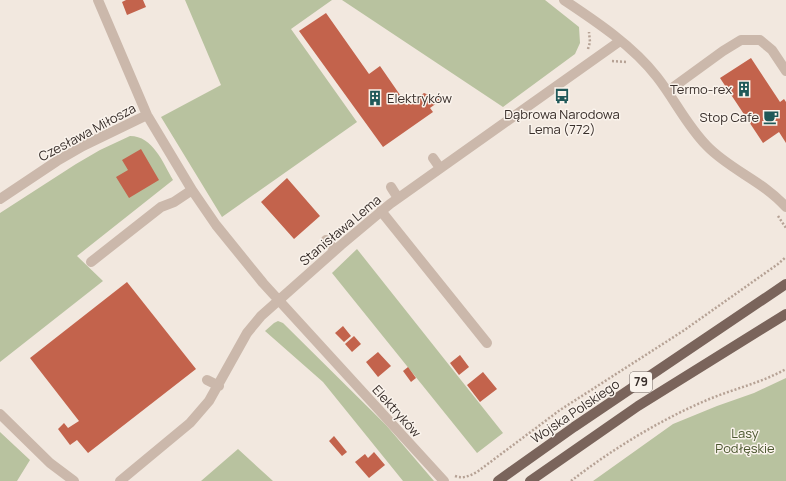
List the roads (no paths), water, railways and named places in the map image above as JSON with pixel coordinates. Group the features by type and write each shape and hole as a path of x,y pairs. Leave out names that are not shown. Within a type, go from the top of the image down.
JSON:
{"main road":[{"name":"Wojska Polskiego","path":"498,481 574,427 786,284"},
{"name":"79","path":"530,481 638,406 786,314"}],"street":[{"name":"Elektryków","path":"98,0 147,115 192,190 216,225 278,300 445,479"},
{"path":"564,0 620,41 644,61 668,91 698,137 708,148 729,164 769,189 786,207"},
{"path":"668,91 722,51 741,40 760,40 772,50 786,71"},
{"name":"Stanisława Lema","path":"120,481 190,423 209,401 219,386 247,333 261,316 278,300 398,198 620,41"},
{"name":"Czesława Miłosza","path":"0,199 57,161 83,146 147,115"},
{"path":"433,158 440,168"},
{"path":"391,187 398,198"},
{"path":"91,262 161,207 174,202 192,190"},
{"path":"381,211 487,343"},
{"path":"326,240 335,250"},
{"path":"207,380 219,386"},
{"path":"0,414 50,463 74,481"}],"place":[{"name":"Termo-rex","path":"744,89"},
{"name":"Dąbrowa Narodowa Lema (772)","path":"562,96"},
{"name":"Elektryków","path":"375,98"},
{"name":"Stop Cafe","path":"771,117"}],"park label":[{"name":"Lasy Podłęskie","path":"745,440"}]}
